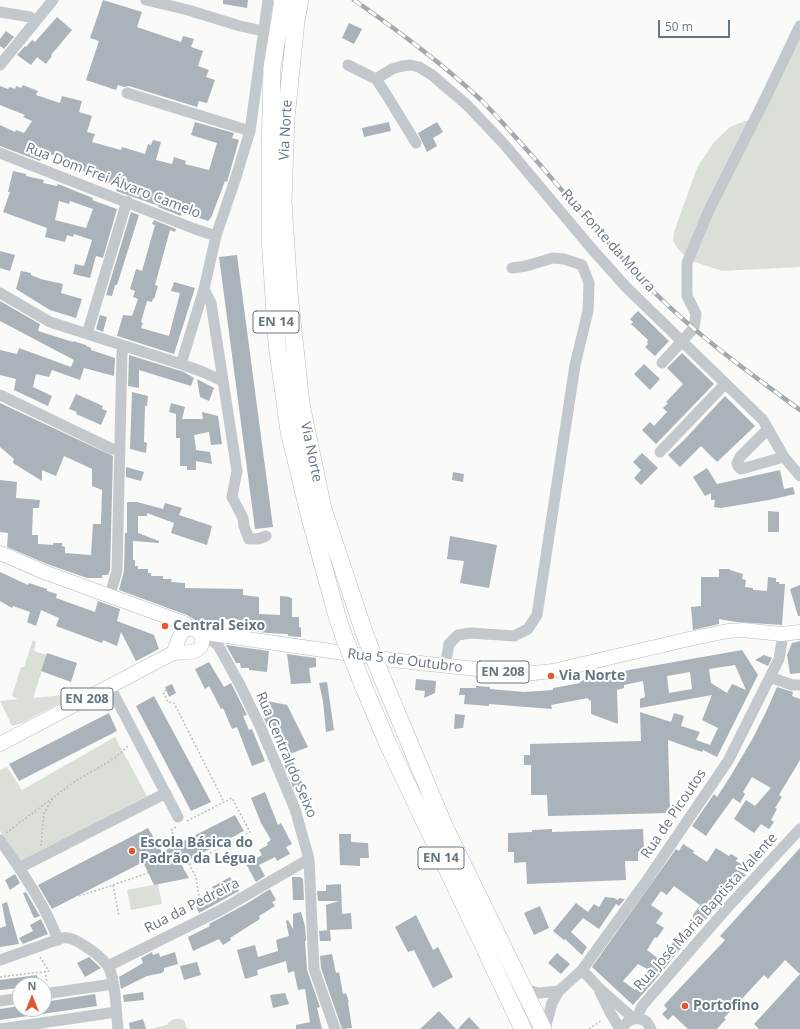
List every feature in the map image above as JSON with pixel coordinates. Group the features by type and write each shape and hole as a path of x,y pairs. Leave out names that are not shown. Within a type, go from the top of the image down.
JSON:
{"highway":[{"name":"Via Norte","path":"283,0 272,68 270,237 277,344 289,431 309,514 344,637 394,757 523,1029"},
{"name":"Via Norte","path":"300,0 296,21 286,118 283,201 289,293 301,404 323,509 365,634 445,828 522,989 544,1029"}],"main road":[{"path":"0,553 44,572 110,595 188,625 206,636"},
{"path":"177,621 182,648 188,652"},
{"path":"173,653 177,647 179,638 185,630 206,636"},
{"name":"Rua 5 de Outubro","path":"206,636 392,660 524,674 538,673 579,665 728,631 743,630 781,634 800,632"},
{"name":"EN 208","path":"1,742 110,687 173,653 192,652 198,650 206,636"}],"street":[{"path":"0,65 52,0"},
{"path":"146,0 263,31"},
{"path":"181,364 204,289 216,236 250,131 268,0"},
{"path":"0,12 30,17 36,21"},
{"path":"662,363 694,328 696,314 688,296 688,264 709,210 800,26"},
{"path":"348,65 376,79 416,143"},
{"name":"Rua Fonte da Moura","path":"376,79 392,69 402,66 410,65 419,67 438,80 468,105 504,144 592,249 626,286 763,420 784,457 800,476"},
{"path":"127,93 250,131"},
{"name":"Rua Dom Frei Álvaro Camelo","path":"0,153 216,236"},
{"path":"87,334 127,201"},
{"path":"446,666 449,644 458,634 471,633 514,636 528,629 537,614 575,365 588,312 589,283 582,265 564,259 553,258 526,266 512,268"},
{"path":"204,289 211,303 237,471 232,497 243,518 244,526 249,539 258,539 266,536"},
{"path":"0,293 50,322 181,364 204,372 223,381"},
{"path":"110,595 118,571 122,352 124,346"},
{"path":"660,452 725,384"},
{"path":"0,395 112,448 120,449"},
{"path":"768,428 740,458 737,463 738,466 741,468 748,468 784,457"},
{"name":"Rua de Picoutos","path":"544,1029 552,1003 559,991 582,970 649,877 728,761 779,659 782,649 781,634"},
{"name":"Rua Central do Seixo","path":"206,636 218,645 240,685 260,726 295,809 309,859 314,969 335,1029"},
{"path":"770,677 792,685 800,685"},
{"path":"110,687 180,820"},
{"path":"19,868 166,793"},
{"name":"Rua José Maria Baptista Valente","path":"620,1029 628,1021 635,1018 642,1006 728,907 800,829"},
{"path":"3,836 19,868 40,903 58,940"},
{"name":"Rua da Pedreira","path":"108,966 219,911 309,859"},
{"path":"0,960 58,940 66,938 74,939 94,952 108,966 113,984 118,1029"},
{"path":"582,970 598,988 635,1018 646,1021 651,1029"},
{"path":"52,989 113,984"},
{"path":"598,988 620,1029"},
{"path":"522,989 539,993 559,991"},
{"path":"0,1000 12,999"},
{"path":"1,1029 116,1012"}],"path":[{"path":"166,690 163,692 168,702 174,703 224,802"},
{"path":"3,836 74,782 115,758 138,739"},
{"path":"40,858 44,813 50,801 56,795"},
{"path":"190,864 250,832 232,798 180,820 172,830 196,876 200,904"},
{"path":"79,896 148,873"},
{"path":"113,885 119,916"},
{"path":"0,977 49,971 35,948"},
{"path":"45,971 45,977"},
{"path":"589,1029 605,1018"}],"shaded area":[{"path":"800,34 800,267 722,271 692,261 678,249 673,241 674,232 697,168 714,142 730,127 745,121 760,118"},
{"path":"33,640 36,642 34,651 47,655 33,698 74,694 74,696 22,723 12,726 0,701 18,699 12,696 21,667 24,667"},
{"path":"115,737 147,796 21,862 0,831 0,770 7,767 22,790"},
{"path":"158,884 162,904 131,910 127,890"},
{"path":"174,1019 184,1020 187,1029 149,1029 167,1025"}],"building":[{"path":"103,0 142,12 137,27 181,42 183,36 194,39 191,47 203,51 198,66 209,70 206,77 215,80 207,103 199,101 197,107 129,86 124,87 118,85 116,90 86,80 99,41 90,38"},
{"path":"223,0 248,0 247,8 223,4"},
{"path":"57,17 72,30 51,55 52,56 46,64 37,57 31,65 17,55 32,40 35,42"},
{"path":"349,23 362,29 354,44 342,38"},
{"path":"6,31 14,37 4,49 0,46 0,39"},
{"path":"23,85 38,91 36,95 60,103 62,96 82,101 79,112 92,116 87,132 95,134 92,142 121,150 122,147 145,154 148,144 151,145 153,140 161,142 156,160 172,164 174,157 186,161 185,164 209,170 217,143 191,135 195,122 234,133 232,138 239,140 227,182 225,181 211,218 208,221 182,212 181,216 158,207 159,206 116,191 118,186 96,179 97,176 71,167 73,161 43,152 40,161 0,146 0,125 15,132 16,130 24,133 32,121 23,117 25,115 0,105 0,86 8,89 10,87 15,89 16,86 21,88"},
{"path":"389,122 391,131 364,137 362,128"},
{"path":"437,122 443,132 433,138 437,146 427,152 418,133"},
{"path":"13,171 44,180 43,183 57,186 58,184 93,198 92,200 117,209 103,258 96,256 90,278 73,274 75,264 84,266 92,240 74,234 73,237 67,235 65,242 45,237 47,228 3,212 10,192 8,192","holes":["59,201 69,204 70,201 93,209 86,228 55,220"]},
{"path":"131,212 139,215 117,285 115,285 112,296 106,295"},
{"path":"154,220 176,229 175,232 170,230 155,285 158,286 152,302 147,301 141,322 143,323 141,328 169,336 180,293 171,291 174,282 195,288 174,354 117,336 123,315 132,316 138,299 133,297 135,291 130,289 136,269 142,271 155,225 152,224"},
{"path":"0,251 15,255 10,271 0,268"},
{"path":"237,255 273,527 255,529 219,257"},
{"path":"21,271 31,273 31,275 41,279 63,284 61,293 82,299 76,318 50,310 16,289"},
{"path":"0,301 40,324 38,331 86,345 91,348 91,350 115,358 114,376 84,368 80,380 52,370 49,377 36,374 33,387 52,396 48,406 14,390 16,379 0,375 0,350 17,354 19,348 71,367 74,360 0,321"},
{"path":"638,311 669,341 655,356 645,347 648,344 648,340 631,324 633,322 630,319"},
{"path":"100,315 107,317 103,332 96,329"},
{"path":"682,353 714,384 656,444 642,430 650,422 654,426 667,412 663,408 668,403 666,402 683,384 667,368"},
{"path":"129,355 184,372 194,378 191,386 139,370 139,388 128,386"},
{"path":"644,364 660,379 650,390 634,374"},
{"path":"197,379 214,388 209,401 200,397"},
{"path":"132,392 148,396 147,406 145,406 144,442 147,443 146,453 130,449"},
{"path":"76,394 103,406 102,409 107,411 101,425 76,414 77,412 69,409"},
{"path":"725,396 755,426 717,462 701,446 680,467 668,455"},
{"path":"0,403 113,456 110,570 108,575 102,575 102,578 87,578 47,564 7,547 8,533 0,532 0,480 17,482 16,498 40,500 39,508 33,508 32,535 38,535 38,544 53,545 53,543 62,543 62,546 65,547 65,553 91,555 93,524 101,524 102,490 92,486 92,469 64,456 56,476 42,470 42,481 13,463 14,459 0,447"},
{"path":"171,403 185,407 182,419 203,419 202,412 218,416 222,444 211,445 209,432 194,435 196,450 210,452 212,464 196,461 196,470 187,470 187,466 180,466 180,438 176,438 176,414 169,412"},
{"path":"642,453 658,468 641,485 634,478 641,470 633,462"},
{"path":"126,467 144,472 141,481 126,477"},
{"path":"707,468 717,484 780,470 784,489 793,487 795,494 721,508 714,507 715,500 711,500 711,493 705,496 693,477"},
{"path":"453,472 464,474 463,482 452,480"},
{"path":"127,502 137,502 163,509 165,503 182,508 179,515 212,526 207,545 171,533 174,523 147,513 147,516 138,516 138,533 159,541 159,543 133,541 133,560 135,560 135,566 138,566 138,569 148,569 148,573 151,573 151,576 163,576 163,579 172,579 171,582 185,583 185,588 243,589 243,595 259,597 259,614 280,615 280,596 290,597 292,598 292,617 299,617 301,637 288,636 288,634 243,630 243,620 220,619 220,626 210,625 119,590 124,571 125,533 127,533"},
{"path":"768,511 779,512 779,532 768,532"},
{"path":"450,536 497,545 489,588 460,583 464,561 447,559"},
{"path":"719,569 730,569 743,574 742,579 746,580 745,587 753,588 753,590 767,591 768,577 776,578 776,582 779,582 779,584 785,584 782,625 736,622 719,619 719,624 693,630 691,607 701,606 701,577 719,577"},
{"path":"0,572 28,585 29,583 47,589 47,591 57,594 56,598 95,612 98,601 120,609 117,621 154,635 159,649 136,661 121,632 117,646 103,640 102,643 56,626 59,618 41,610 36,626 27,622 30,612 13,606 12,608 0,601"},
{"path":"800,585 800,616 798,616 790,589"},
{"path":"800,641 800,673 790,674 787,655 792,643"},
{"path":"226,645 269,651 267,672 249,670 249,668 241,668 240,663 236,663"},
{"path":"742,650 758,675 717,757 703,750 702,752 668,740 670,813 548,816 547,795 531,795 531,765 524,765 524,755 530,755 530,744 641,741 640,712 671,722 674,713 684,716 681,726 700,732 696,740 710,745 718,728 702,720 712,695 640,708 640,699 645,697 643,681 624,685 624,688 617,690 618,724 591,714 591,700 589,701 588,698 551,705 552,709 489,704 489,706 464,704 465,695 459,695 460,688 476,688 476,686 490,687 490,689 524,692 553,690 553,688 580,683 580,681 629,670","holes":["735,665 746,690 732,684 727,693 711,683 709,669","690,672 692,689 669,693 667,676"]},
{"path":"47,653 77,663 71,682 41,671"},
{"path":"287,654 316,658 316,667 309,668 311,683 291,684"},
{"path":"764,655 772,658 768,666 755,660"},
{"path":"209,662 224,687 231,683 247,715 243,716 249,730 252,729 265,761 252,766 237,727 232,729 223,708 221,709 209,686 205,689 195,669"},
{"path":"416,679 436,681 435,693 424,698 425,691 415,690"},
{"path":"327,682 334,730 326,732 323,701 319,683"},
{"path":"172,684 176,693 169,697 165,687"},
{"path":"777,687 793,692 792,696 800,699 800,760 779,795 782,797 775,808 777,809 771,820 774,822 769,829 761,824 754,833 734,819 746,800 755,806 771,788 752,777 743,792 745,794 740,803 733,798 706,836 692,826 714,794 717,797 730,777 753,738"},
{"path":"154,696 211,802 191,811 136,706"},
{"path":"267,701 287,705 308,747 290,754 303,784 301,787 294,790 281,757 285,756 272,723 267,725 262,714 270,711"},
{"path":"109,713 117,731 19,781 9,764"},
{"path":"455,714 465,715 463,728 454,729"},
{"path":"265,792 278,825 281,823 292,844 286,847 290,854 277,861 275,857 259,865 265,876 256,882 246,864 262,855 259,850 268,845 267,843 271,840 261,823 251,798"},
{"path":"235,815 244,831 181,864 189,878 154,885 143,862 52,909 38,885 148,828 162,852"},
{"path":"552,829 552,832 643,829 644,852 638,852 638,861 625,861 626,880 527,884 526,862 514,863 514,852 508,852 508,833"},
{"path":"339,834 351,834 351,842 368,843 369,858 360,858 360,866 340,865"},
{"path":"683,844 707,862 716,848 729,856 731,854 738,858 736,861 743,865 739,870 746,875 702,924 693,918 693,915 700,905 674,886 667,895 661,891 651,905 663,913 656,923 664,928 657,938 655,937 647,950 660,960 684,928 693,934 633,1005 592,967 676,849 679,851","holes":["638,964 651,971 635,990 623,981"]},
{"path":"800,848 800,974 785,960 768,979 764,975 724,1018 726,1019 717,1029 688,1029 673,1015 668,1020 662,1014 667,1009 664,1005 725,940 720,936"},
{"path":"15,874 20,883 10,890 5,880"},
{"path":"230,877 239,891 199,913 196,906 218,897 212,887"},
{"path":"292,877 300,877 303,879 304,900 293,900"},
{"path":"341,884 342,914 351,913 352,929 327,930 326,905 339,901 318,901 317,891 326,891 326,885"},
{"path":"270,889 276,900 272,902 275,906 259,916 260,919 230,938 231,940 223,945 219,939 193,951 188,937 210,926 209,924"},
{"path":"26,892 40,916 34,918 23,893"},
{"path":"605,897 618,900 619,898 625,899 619,906 616,904 599,929 583,918 571,932 587,947 582,955 565,939 564,940 553,931 576,903 588,912 594,904 599,907"},
{"path":"7,902 19,944 0,947 0,928 6,926 2,904"},
{"path":"540,906 549,928 534,935 524,913"},
{"path":"301,912 305,926 307,970 320,1007 317,1008 322,1029 296,1029 296,1025 310,1022 305,989 298,990 294,971 288,973 286,961 257,970 258,975 245,979 237,950 255,945 258,957 278,951 276,940 289,936 286,921 288,920 293,929 293,914"},
{"path":"416,915 433,950 438,947 453,977 433,988 414,950 408,952 395,927"},
{"path":"41,919 48,934 23,944 19,938 33,931 30,925"},
{"path":"330,930 331,941 320,941 319,931"},
{"path":"152,952 153,955 159,953 160,957 175,952 178,964 164,968 162,973 147,976 121,989 119,977 143,963 141,958"},
{"path":"557,953 570,964 561,974 548,963"},
{"path":"332,954 336,973 339,972 343,994 346,993 349,1002 352,1028 342,1029 321,968 320,956"},
{"path":"89,957 101,968 85,977 77,963"},
{"path":"197,962 201,975 184,980 180,966"},
{"path":"800,974 800,1029 759,1029 754,1024"},
{"path":"37,975 37,977 22,977"},
{"path":"12,978 12,989 0,990 0,980"},
{"path":"143,992 144,1000 124,1002 123,995"},
{"path":"285,993 289,1004 273,1008 270,995"},
{"path":"95,994 97,1006 52,1012 52,1001"},
{"path":"12,1007 12,1017 21,1017 0,1020 0,1009"},
{"path":"439,1011 456,1029 420,1029"},
{"path":"469,1017 480,1029 458,1029"},
{"path":"143,1019 146,1029 130,1029 129,1023"}],"railway":[{"path":"354,0 451,73 481,100 624,260 655,293 689,325 800,410"}],"place":[{"name":"Central Seixo","path":"165,626"},
{"name":"Via Norte","path":"551,676"},
{"name":"Escola Básica do Padrão da Légua","path":"132,851"},
{"name":"Portofino","path":"685,1006"}]}
